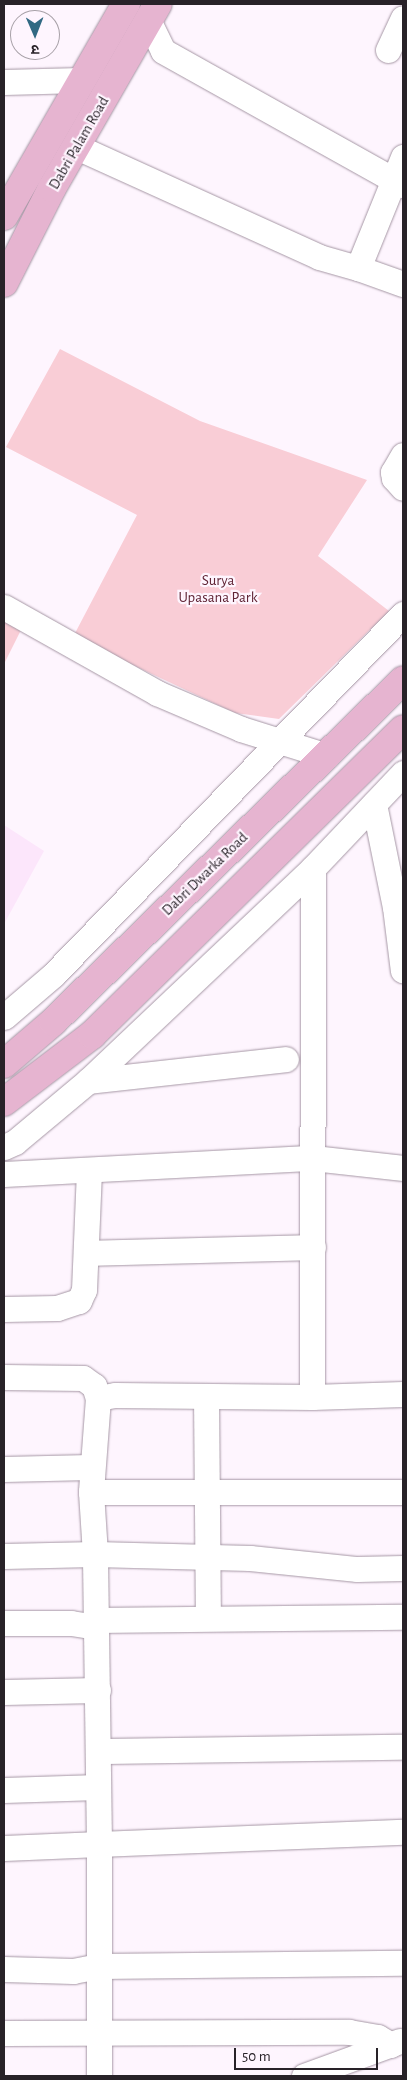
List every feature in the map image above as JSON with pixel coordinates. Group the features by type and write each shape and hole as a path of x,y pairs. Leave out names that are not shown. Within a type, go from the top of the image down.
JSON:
{"main road":[{"name":"Dabri Palam Road","path":"4,216 126,4"},
{"name":"Dabri Palam Road","path":"4,283 77,147 153,13"},
{"name":"Dabri Dwarka Road","path":"4,1064 53,1022 403,681"},
{"path":"4,1102 92,1035 400,737"}],"street":[{"path":"153,13 167,54 395,185"},
{"path":"388,50 403,18"},
{"path":"4,82 81,80"},
{"path":"77,147 319,257 403,284"},
{"path":"358,268 395,185 403,157"},
{"path":"403,455 393,472 394,478 403,488"},
{"path":"4,607 157,693 241,729 327,756"},
{"path":"4,1017 53,975 403,614"},
{"path":"4,1147 15,1142 88,1081 313,868 403,773"},
{"path":"374,804 395,907 403,971"},
{"path":"312,1398 313,868"},
{"path":"88,1081 286,1059"},
{"path":"4,1174 313,1158 403,1168"},
{"path":"4,1309 57,1308 79,1301 84,1290 89,1170"},
{"path":"86,1253 313,1247"},
{"path":"4,1377 83,1378 94,1386 98,1398 90,1467 95,1554 95,1624 100,1751 98,1787 99,2076"},
{"path":"98,1398 115,1395 312,1398 403,1394"},
{"path":"206,1396 208,1618"},
{"path":"4,1468 90,1467"},
{"path":"91,1492 403,1492"},
{"path":"4,1556 95,1554 207,1557 357,1569 403,1568"},
{"path":"4,1623 95,1624 208,1618 403,1617"},
{"path":"4,1692 98,1690"},
{"path":"100,1751 403,1747"},
{"path":"4,1790 98,1787"},
{"path":"4,1848 403,1832"},
{"path":"4,1969 73,1971 99,1966 403,1963"},
{"path":"4,2033 349,2032 397,2042"},
{"path":"304,2076 397,2042"}],"shaded area":[{"path":"4,825 44,851 4,924"}],"green space":[{"name":"Surya Upasana Park","path":"60,349 200,421 367,480 318,556 389,611 279,719 235,713 73,637 137,515 6,447"},
{"path":"4,616 23,626 4,664"}]}
